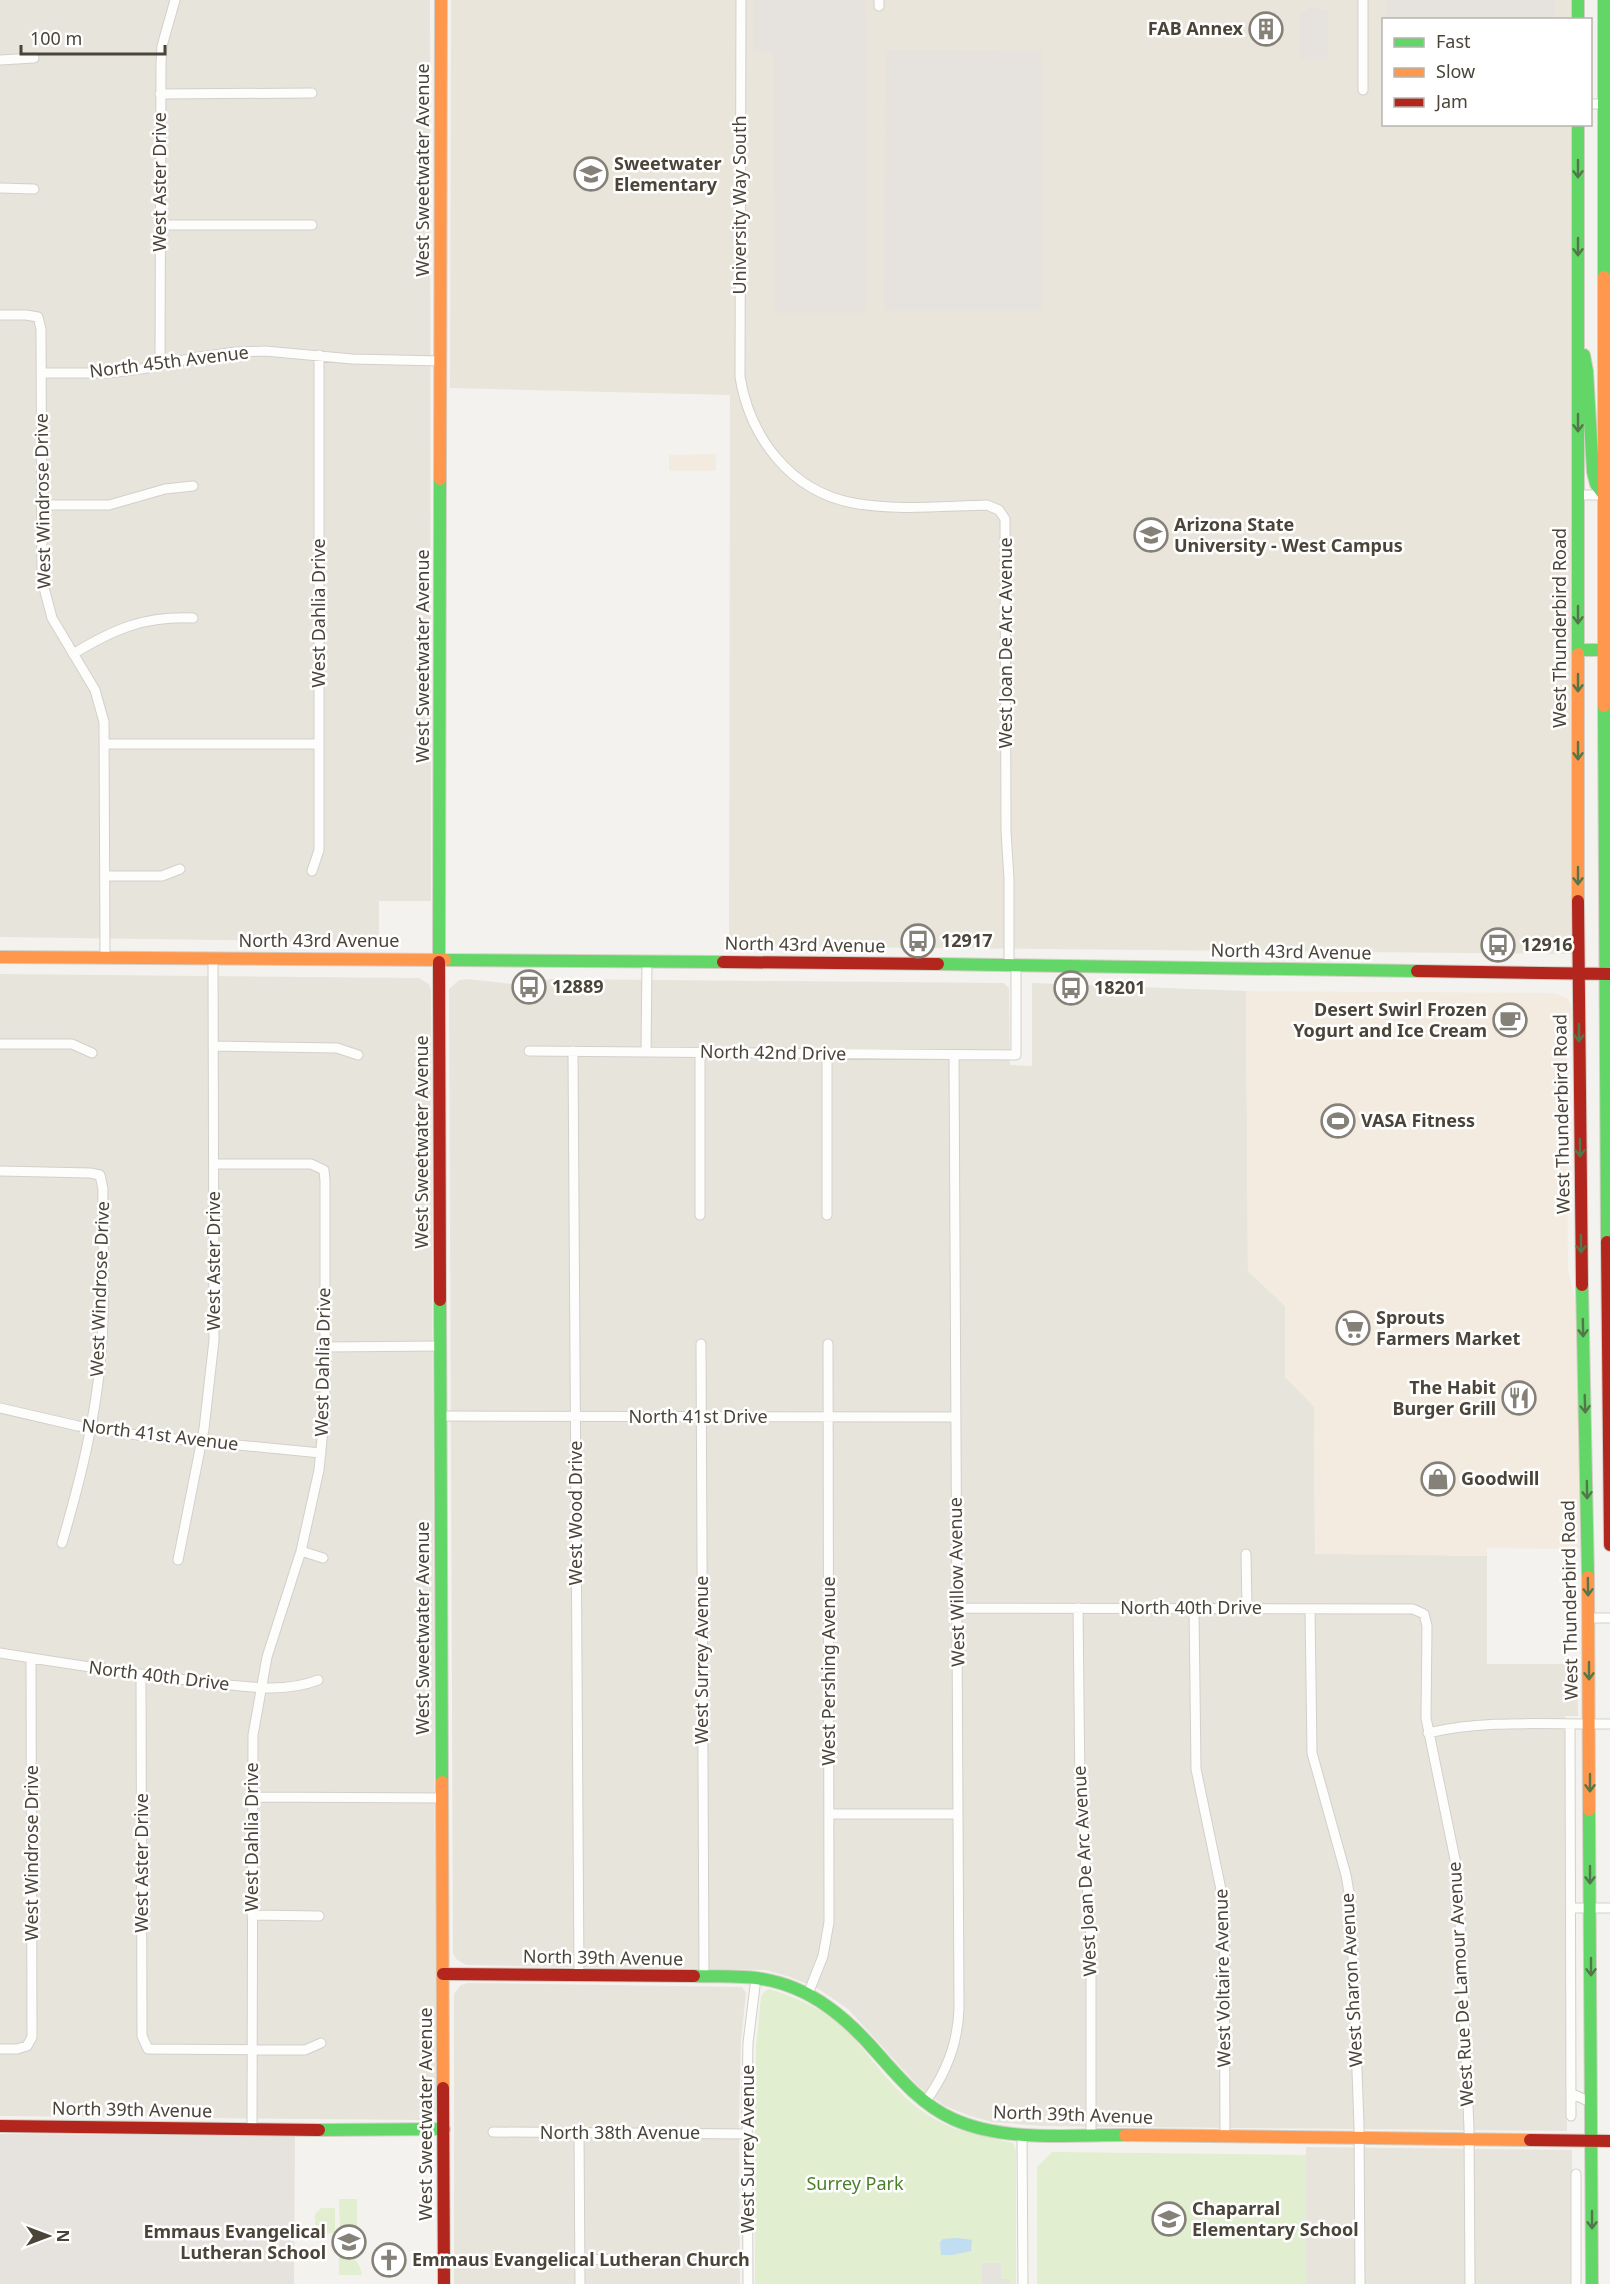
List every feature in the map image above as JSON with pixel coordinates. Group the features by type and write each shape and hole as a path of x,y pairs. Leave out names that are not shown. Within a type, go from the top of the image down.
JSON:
{"main road":[{"name":"West Sweetwater Avenue","path":"441,0 440,1416 444,2284"},
{"path":"1578,0 1578,18"},
{"path":"1604,0 1607,104 1607,495 1604,650 1610,1545"},
{"name":"West Thunderbird Road","path":"1578,126 1578,974 1589,1618 1592,2284"},
{"path":"1578,340 1587,371 1593,472 1596,484 1607,495"},
{"path":"1578,650 1604,650"},
{"name":"North 43rd Avenue","path":"0,957 1013,965 1607,974"},
{"name":"North 39th Avenue","path":"443,1974 756,1978 786,1985 808,1994 845,2018 902,2082 925,2103 956,2120 984,2130 1022,2134 1610,2140"},
{"name":"North 39th Avenue","path":"0,2126 252,2130 444,2129"}],"street":[{"name":"West Aster Drive","path":"160,365 160,94 162,46 175,0"},
{"name":"University Way South","path":"741,0 740,369 747,410"},
{"path":"1363,0 1363,90"},
{"path":"0,60 34,58"},
{"path":"160,94 312,93"},
{"path":"0,188 34,189"},
{"path":"160,225 312,225"},
{"name":"West Windrose Drive","path":"0,315 26,315 39,318 42,580 52,618 95,690 104,722 106,744 105,958"},
{"name":"North 45th Avenue","path":"41,373 107,373 237,352 265,351 352,359 441,362"},
{"name":"West Dahlia Drive","path":"312,871 319,850 319,355"},
{"name":"West Joan De Arc Avenue","path":"747,410 760,437 780,462 794,476 820,492 853,503 880,506 987,506 994,507 1002,514 1006,532 1006,831 1016,1055"},
{"path":"41,506 109,505 165,489 193,486"},
{"path":"1578,495 1607,495"},
{"path":"73,654 124,626 153,619 193,618"},
{"path":"106,744 319,744"},
{"path":"105,876 162,876 180,869"},
{"name":"West Aster Drive","path":"178,1560 202,1442 212,1374 214,1340 213,959"},
{"path":"646,1052 647,962"},
{"path":"0,1044 72,1044 92,1053"},
{"path":"213,1046 337,1048 358,1055"},
{"name":"North 42nd Drive","path":"529,1051 1016,1055"},
{"name":"West Wood Drive","path":"573,1051 579,1976"},
{"path":"700,1052 700,1215"},
{"path":"827,1053 827,1215"},
{"name":"West Willow Avenue","path":"925,2103 950,2060 958,2025 954,1054"},
{"name":"West Dahlia Drive","path":"214,1164 311,1164 324,1170 325,1408 321,1453 313,1503 301,1551 267,1657 253,1735 252,2130"},
{"name":"West Windrose Drive","path":"0,1171 90,1173 100,1175 103,1189 101,1352 90,1429 62,1542"},
{"name":"West Surrey Avenue","path":"701,1344 704,1977"},
{"name":"West Pershing Avenue","path":"808,1994 822,1956 829,1922 828,1344"},
{"path":"325,1347 440,1346"},
{"name":"North 41st Avenue","path":"0,1408 90,1429 321,1453"},
{"name":"North 41st Drive","path":"440,1416 955,1417"},
{"path":"301,1551 323,1558"},
{"path":"1246,1554 1247,1608"},
{"name":"North 40th Drive","path":"957,1608 1413,1609 1424,1614"},
{"name":"West Joan De Arc Avenue","path":"1078,1608 1080,1790 1091,1938 1091,2135"},
{"name":"West Voltaire Avenue","path":"1194,1608 1196,1769 1224,1904 1226,2136"},
{"name":"West Sharon Avenue","path":"1310,1608 1312,1753 1346,1875 1350,1904 1360,2138 1360,2284"},
{"name":"West Rue De Lamour Avenue","path":"1424,1614 1427,1626 1426,1718 1458,1874 1469,2139 1470,2284"},
{"path":"1589,1618 1610,1618"},
{"name":"North 40th Drive","path":"0,1653 141,1675 260,1687 296,1687 318,1680"},
{"name":"West Windrose Drive","path":"0,2049 17,2049 27,2046 32,2037 31,1658"},
{"name":"West Aster Drive","path":"141,1675 142,2037 148,2049 252,2050"},
{"path":"1428,1733 1473,1725 1610,1724"},
{"name":"West Thunderbird Road","path":"1569,1725 1571,2116"},
{"path":"252,1797 442,1798"},
{"path":"830,1814 958,1814"},
{"path":"1571,1908 1610,1908"},
{"path":"252,1915 319,1916"},
{"name":"West Surrey Avenue","path":"748,2284 748,2043 756,1978"},
{"path":"252,2050 305,2050 321,2043"},
{"path":"1571,2093 1592,2103"},
{"name":"North 38th Avenue","path":"493,2132 747,2134"},
{"path":"579,2133 579,2284"},
{"path":"1022,2134 1023,2284"},
{"path":"1576,2174 1576,2284"},
{"path":"1576,2193 1592,2183"},
{"path":"579,2260 622,2259"}],"shaded area":[{"path":"0,0 430,0 431,901 379,901 379,942 0,937"},
{"name":"Arizona State University - West Campus","path":"451,0 1572,0 1572,18 1382,18 1382,126 1572,126 1572,954 729,946 730,395 450,388"},
{"path":"753,0 865,0 866,313 774,313 773,53 753,52"},
{"path":"1386,0 1555,0 1555,18 1386,18"},
{"path":"1309,8 1328,11 1328,59 1300,59 1300,11"},
{"path":"885,50 1042,51 1041,311 884,311"},
{"path":"716,454 716,471 669,471 669,455"},
{"path":"0,974 419,978 429,984 431,990 436,2112 431,2119 0,2116"},
{"path":"551,979 1004,983 1009,988 1010,1065 1032,1066 1032,983 1246,991 1248,1271 1285,1306 1285,1377 1314,1406 1315,1553 1487,1556 1487,1664 1577,1664 1578,1716 1565,1716 1567,2131 1042,2126 992,2122 945,2106 920,2088 848,2009 817,1988 790,1977 766,1970 466,1965 456,1959 453,1953 449,989 459,980 512,984 532,984"},
{"path":"1246,991 1555,993 1567,998 1571,1005 1572,1016 1566,1048 1568,1270 1575,1300 1581,1549 1487,1548 1487,1556 1315,1554 1314,1407 1285,1377 1285,1306 1248,1271"},
{"path":"468,1983 742,1987 746,1993 741,2041 739,2118 740,2284 454,2284 454,1994 461,1985"},
{"path":"0,2134 295,2136 294,2284 0,2284"},
{"path":"1306,2147 1572,2150 1573,2284 1306,2284"},
{"path":"982,2263 1001,2263 1001,2279 1010,2279 1010,2284 982,2284"}],"green space":[{"name":"Surrey Park","path":"769,1989 810,2005 838,2023 901,2093 933,2118 966,2132 1013,2143 1016,2151 1016,2284 755,2284 756,2047 761,1997"},
{"name":"Chaparral Elementary School","path":"1052,2152 1306,2155 1306,2284 1037,2284 1037,2167"},
{"path":"339,2199 357,2199 357,2233 340,2233"},
{"path":"321,2208 335,2208 335,2233 315,2233 315,2214"},
{"path":"339,2255 355,2260 360,2266 362,2275 339,2275"}],"water":[{"path":"943,2239 972,2240 971,2251 941,2255 940,2242"}],"traffic: fast":[{"path":"1578,0 1578,18"},
{"path":"1604,0 1604,277"},
{"path":"1578,126 1578,654"},
{"path":"1584,355 1593,472 1596,484 1604,495"},
{"path":"439,962 440,479"},
{"path":"1578,650 1604,650"},
{"path":"1604,706 1607,1242"},
{"path":"445,960 723,962"},
{"path":"938,964 1417,971"},
{"path":"1582,1285 1588,1577"},
{"path":"440,1300 442,1782"},
{"path":"1589,1810 1592,2284"},
{"path":"694,1976 762,1979 780,1983 812,1997 854,2028 921,2099 953,2119 993,2131 1015,2134 1125,2135"},
{"path":"319,2130 444,2129"}],"traffic: slow":[{"path":"440,479 441,0"},
{"path":"1604,277 1604,706"},
{"path":"1578,654 1578,901"},
{"path":"0,957 445,960"},
{"path":"1588,1577 1589,1810"},
{"path":"442,1782 443,2088"},
{"path":"1125,2135 1530,2140"}],"traffic: jam":[{"path":"1578,901 1582,1285"},
{"path":"439,962 440,1300"},
{"path":"723,962 938,964"},
{"path":"1417,971 1610,974"},
{"path":"1607,1242 1610,1545"},
{"path":"443,1974 694,1976"},
{"path":"443,2088 444,2284"},
{"path":"0,2126 319,2130"},
{"path":"1530,2140 1610,2141"}],"place":[{"name":"FAB Annex","path":"1266,29"},
{"name":"Sweetwater Elementary","path":"591,174"},
{"name":"Arizona State University - West Campus","path":"1151,535"},
{"name":"12917","path":"918,941"},
{"name":"12916","path":"1498,945"},
{"name":"12889","path":"529,987"},
{"name":"18201","path":"1071,988"},
{"name":"Desert Swirl Frozen Yogurt and Ice Cream","path":"1510,1020"},
{"name":"VASA Fitness","path":"1338,1121"},
{"name":"Sprouts Farmers Market","path":"1353,1328"},
{"name":"The Habit Burger Grill","path":"1519,1398"},
{"name":"Goodwill","path":"1438,1479"},
{"name":"Chaparral Elementary School","path":"1169,2219"},
{"name":"Emmaus Evangelical Lutheran School","path":"349,2242"},
{"name":"Emmaus Evangelical Lutheran Church","path":"389,2260"}]}
